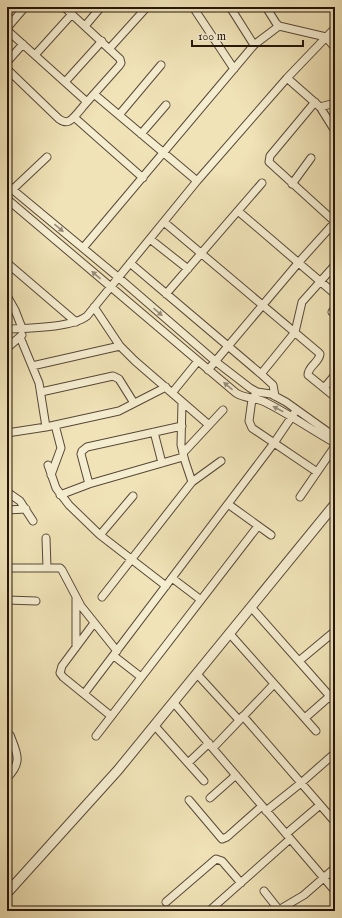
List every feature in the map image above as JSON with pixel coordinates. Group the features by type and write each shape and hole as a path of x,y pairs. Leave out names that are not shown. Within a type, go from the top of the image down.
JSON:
{"street":[{"path":"25,7 7,29 87,102"},
{"path":"7,69 10,77 59,119 64,122 68,122 74,117 121,63 110,48 64,7"},
{"path":"85,26 101,7"},
{"path":"110,48 147,7"},
{"path":"193,7 234,69"},
{"path":"230,7 254,45"},
{"path":"269,8 279,26 326,37 335,48"},
{"path":"34,55 72,14"},
{"path":"83,248 254,45 279,26"},
{"path":"7,328 25,328 76,322 87,316 197,181 287,78 335,28"},
{"path":"65,82 102,41"},
{"path":"7,62 23,44"},
{"path":"119,115 161,65"},
{"path":"287,78 318,105 325,113 335,131"},
{"path":"94,94 197,181"},
{"path":"208,370 262,305 335,222 271,164 268,158 318,105 335,103"},
{"path":"141,134 166,105"},
{"path":"74,117 143,178"},
{"path":"48,157 10,188 119,278 215,361 250,388 257,392 275,396 297,409 335,437"},
{"path":"292,184 311,158"},
{"path":"166,294 262,183"},
{"path":"19,195 9,201 241,397 263,401 292,416 335,445 300,497"},
{"path":"238,211 335,294"},
{"path":"36,224 44,215"},
{"path":"164,222 320,354 319,359 308,372 311,378 335,397"},
{"path":"150,239 188,269"},
{"path":"85,265 92,256"},
{"path":"7,263 76,322"},
{"path":"130,264 261,374 273,385 275,396"},
{"path":"261,374 295,332 302,302 335,265"},
{"path":"7,296 25,328"},
{"path":"94,307 120,346 209,425"},
{"path":"7,348 20,337 25,328"},
{"path":"20,337 39,383 46,428"},
{"path":"32,366 120,346"},
{"path":"172,393 198,361"},
{"path":"324,388 335,375"},
{"path":"41,392 113,376 119,379 134,403"},
{"path":"7,433 46,428 112,413 166,387"},
{"path":"257,392 252,399 249,420 252,428 317,472"},
{"path":"182,402 181,445 192,482"},
{"path":"84,694 274,443 297,409"},
{"path":"60,495 89,484 162,463 183,455 223,410"},
{"path":"51,475 61,448 55,425"},
{"path":"89,484 81,454 84,448 182,426"},
{"path":"154,432 162,463"},
{"path":"102,597 192,482 221,461"},
{"path":"48,465 60,495 69,505 100,534 166,586"},
{"path":"7,492 20,501 33,520"},
{"path":"100,534 133,496"},
{"path":"228,504 271,535"},
{"path":"7,892 118,770 335,504"},
{"path":"7,510 26,509"},
{"path":"96,736 258,526"},
{"path":"46,538 47,568"},
{"path":"7,568 60,568 76,599 115,654 141,677"},
{"path":"172,578 201,600"},
{"path":"76,599 76,648"},
{"path":"7,600 36,601"},
{"path":"251,607 332,699 305,718"},
{"path":"94,623 62,666 60,673 111,716"},
{"path":"230,634 316,731"},
{"path":"299,661 334,634"},
{"path":"197,674 241,718 335,822"},
{"path":"188,763 241,718 274,684"},
{"path":"174,703 335,891"},
{"path":"155,726 204,781"},
{"path":"7,778 14,770 18,761 18,755 10,734"},
{"path":"189,800 222,839 227,838 264,808 301,783 335,753"},
{"path":"210,798 236,775"},
{"path":"209,911 241,883 320,805"},
{"path":"166,902 216,859 222,861 241,883"},
{"path":"264,891 278,911 304,895 335,868"}]}
